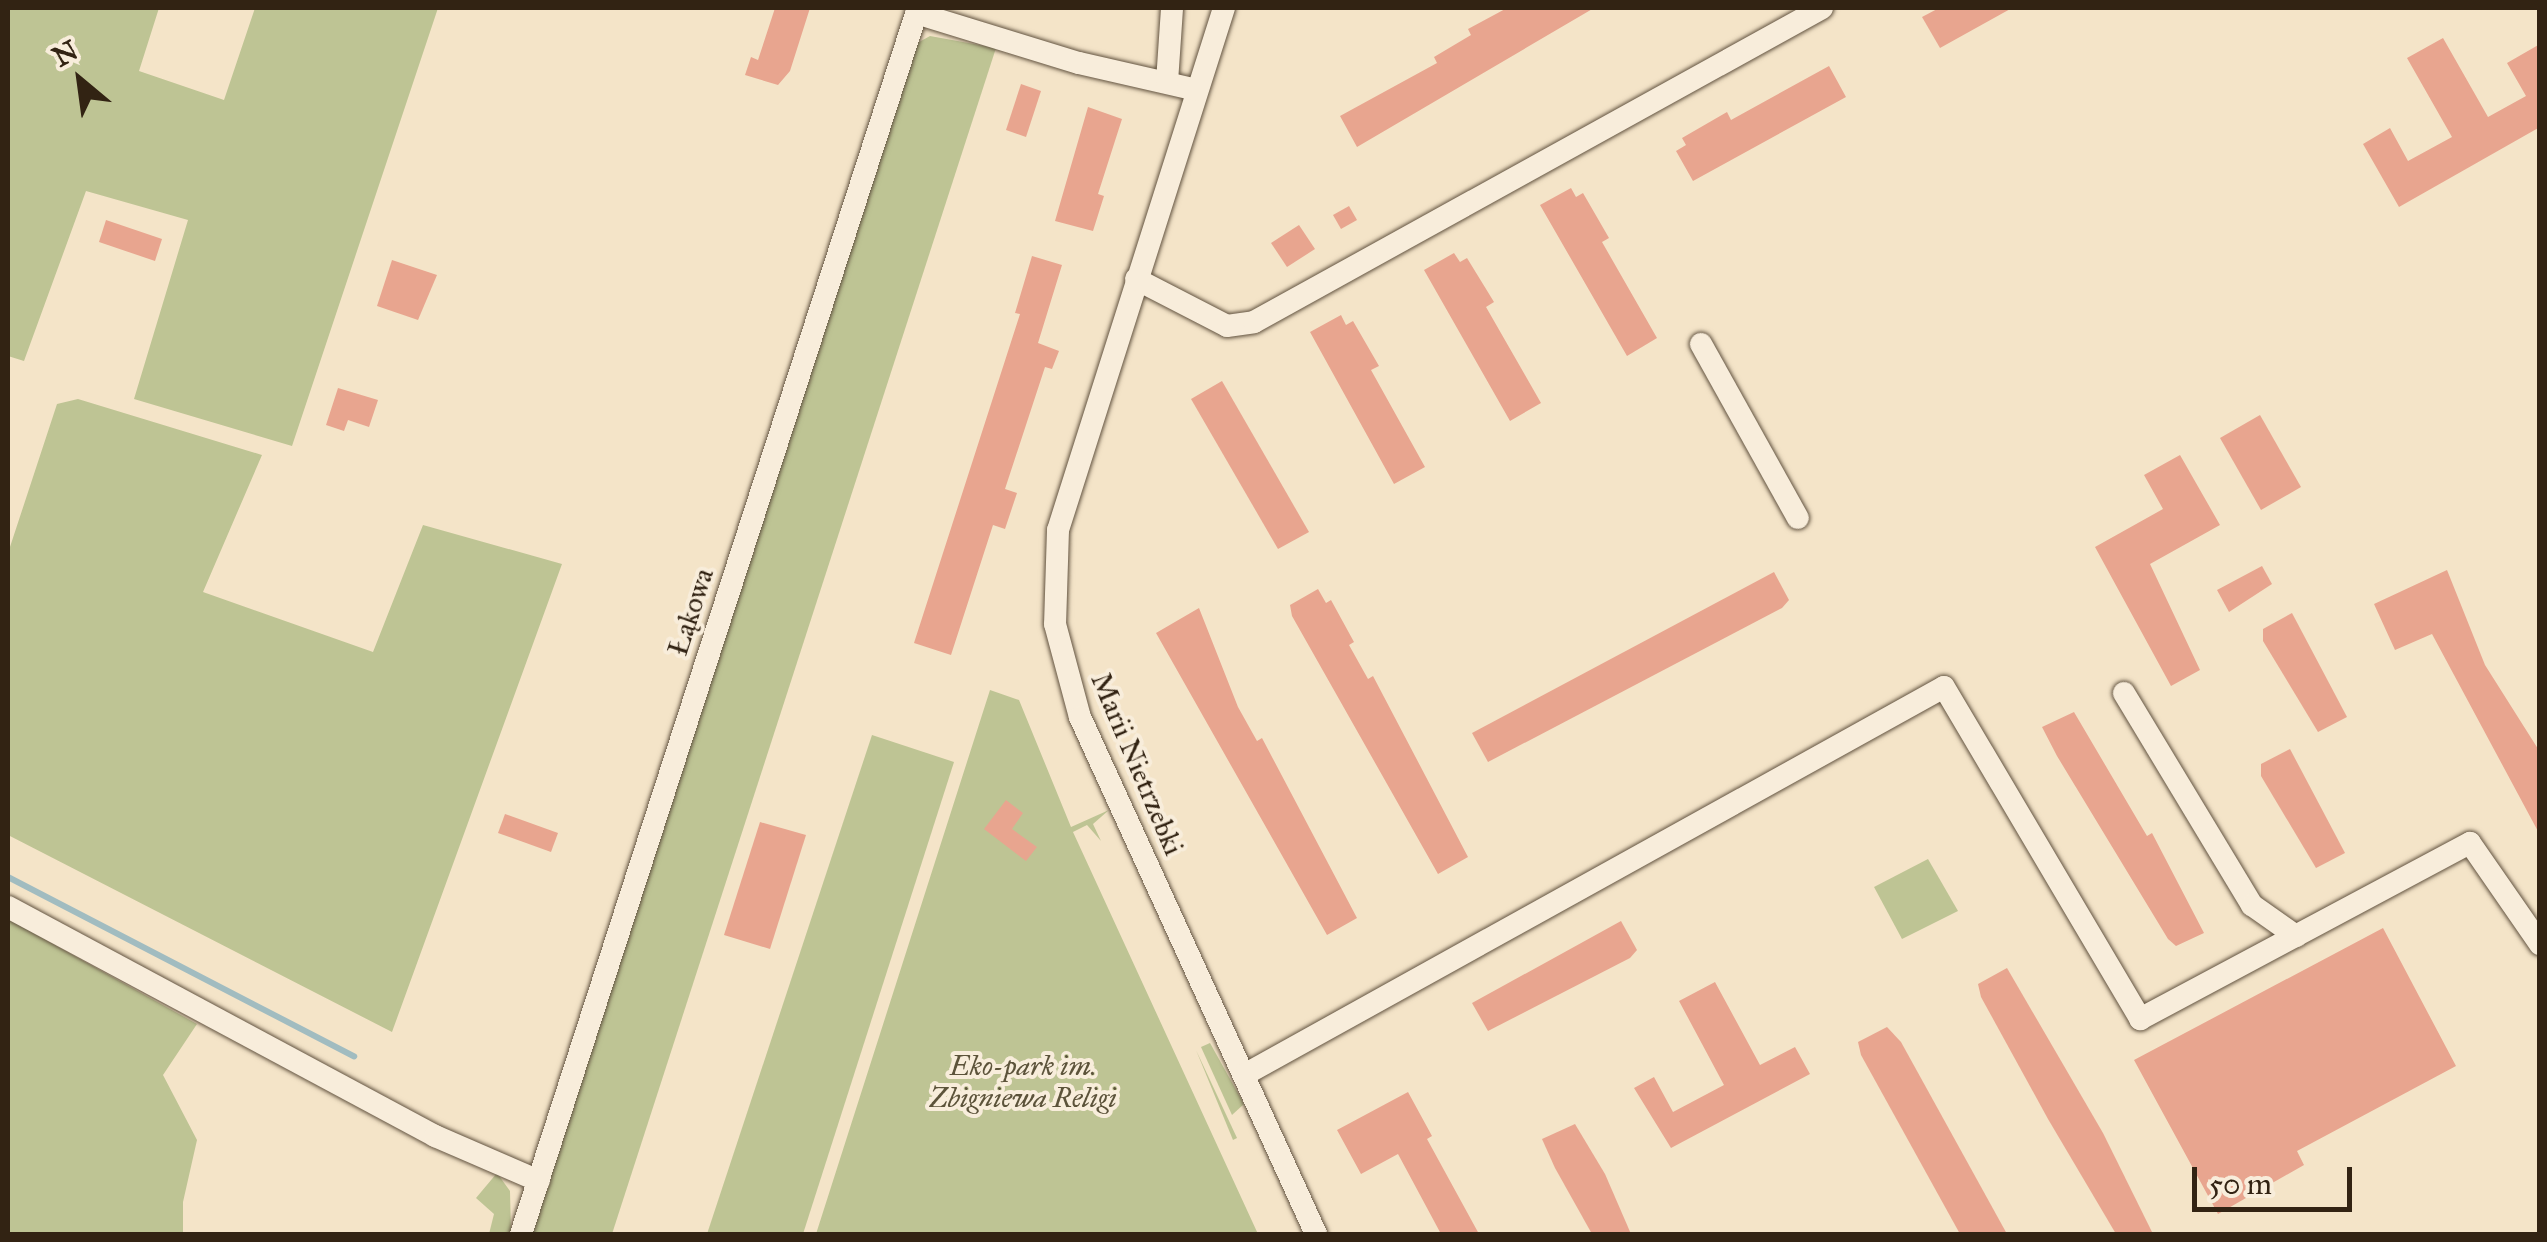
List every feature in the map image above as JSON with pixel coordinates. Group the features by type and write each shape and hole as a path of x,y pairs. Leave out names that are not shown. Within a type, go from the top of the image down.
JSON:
{"street":[{"path":"1168,82 1172,8"},
{"name":"Marii Nietrzebki","path":"1224,8 1058,530 1055,624 1080,718 1316,1234"},
{"path":"1136,279 1227,326 1254,322 1822,8"},
{"path":"917,10 1078,64 1197,90"},
{"name":"Łąkowa","path":"522,1234 917,10"},
{"path":"1701,344 1798,518"},
{"path":"1244,1075 1944,687 2140,1019 2470,842 2540,944"},
{"path":"2124,693 2252,905 2296,936"},
{"path":"8,907 434,1136 539,1180"}],"green space":[{"path":"8,8 159,8 139,71 224,100 255,8 438,8 292,446 134,399 188,220 86,191 24,361 8,356"},
{"path":"930,36 996,48 612,1234 532,1234 910,47"},
{"path":"78,399 262,455 203,592 373,652 423,525 562,564 392,1032 8,835 8,553 57,404"},
{"name":"Eko-park im. Zbigniewa Religi","path":"990,690 1019,700 1071,827 1109,810 1093,824 1101,841 1087,825 1073,832 1258,1234 816,1234"},
{"path":"872,735 954,762 803,1234 707,1234"},
{"path":"1928,859 1958,911 1902,939 1874,887"},
{"path":"8,919 197,1024 163,1075 197,1140 183,1202 183,1234 8,1234"},
{"path":"1210,1043 1244,1104 1232,1115 1201,1047"},
{"path":"1196,1050 1237,1138 1233,1140"},
{"path":"497,1173 510,1191 511,1234 489,1234 494,1214 476,1198"}],"building":[{"path":"775,8 810,8 790,71 778,85 745,75 751,57 758,60"},
{"path":"1507,8 1594,8 1357,147 1340,116 1437,63 1434,57 1471,35 1468,29"},
{"path":"1939,8 2012,8 1940,48 1922,17"},
{"path":"2443,38 2488,117 2526,96 2507,63 2540,44 2540,127 2399,207 2363,144 2390,128 2408,161 2452,137 2407,58"},
{"path":"1829,66 1846,97 1693,181 1676,151 1686,145 1682,138 1727,112 1731,120"},
{"path":"1021,84 1041,91 1026,137 1006,130"},
{"path":"1088,107 1122,119 1098,194 1104,196 1093,231 1055,221"},
{"path":"1571,188 1576,197 1583,193 1609,238 1602,242 1657,338 1627,356 1540,205"},
{"path":"1349,206 1357,220 1341,229 1333,215"},
{"path":"106,220 162,239 155,261 99,242"},
{"path":"1299,225 1315,249 1287,267 1271,243"},
{"path":"1454,253 1460,262 1467,258 1494,302 1486,307 1541,403 1510,421 1424,270"},
{"path":"1032,256 1062,265 1038,343 1059,351 1052,369 1045,367 1005,489 1017,493 1005,529 993,525 951,655 914,643 1020,314 1015,313"},
{"path":"392,260 437,275 418,320 377,306"},
{"path":"1341,315 1346,325 1353,321 1379,366 1371,370 1425,467 1394,484 1310,332"},
{"path":"1222,381 1309,532 1278,549 1191,399"},
{"path":"338,388 378,400 369,427 348,420 344,431 326,425"},
{"path":"2260,415 2301,487 2261,510 2220,438"},
{"path":"2180,455 2220,525 2150,564 2200,670 2171,686 2095,547 2163,509 2144,475"},
{"path":"2262,566 2272,584 2229,612 2217,590"},
{"path":"2447,570 2485,665 2540,752 2540,835 2432,634 2395,650 2374,604"},
{"path":"1774,572 1789,600 1782,608 1488,762 1472,733"},
{"path":"1318,589 1326,603 1331,600 1354,642 1349,645 1368,679 1373,676 1468,857 1438,874 1292,616 1290,605"},
{"path":"1199,608 1238,707 1257,741 1262,738 1357,918 1327,935 1156,633"},
{"path":"2292,613 2347,717 2318,732 2263,641 2263,629"},
{"path":"2074,712 2147,836 2152,833 2204,933 2176,946 2168,939 2057,756 2042,727"},
{"path":"2290,749 2345,853 2316,868 2261,776 2261,764"},
{"path":"1006,800 1023,813 1012,829 1037,847 1026,861 984,829"},
{"path":"505,814 558,833 551,852 498,833"},
{"path":"760,822 806,835 770,949 724,935"},
{"path":"1621,921 1637,950 1630,958 1488,1031 1472,1003"},
{"path":"2383,928 2456,1066 2297,1151 2304,1165 2218,1214 2134,1060"},
{"path":"2007,968 2103,1133 2153,1234 2116,1234 1981,997 1978,984"},
{"path":"1715,982 1760,1065 1795,1047 1810,1074 1671,1148 1634,1088 1654,1077 1673,1112 1724,1085 1679,1001"},
{"path":"1887,1027 1901,1042 2007,1234 1960,1234 1861,1055 1858,1042"},
{"path":"1408,1092 1432,1136 1427,1139 1479,1234 1441,1234 1398,1154 1361,1174 1337,1130"},
{"path":"1575,1124 1605,1174 1631,1234 1592,1234 1555,1168 1542,1139"}],"waterway":[{"path":"8,877 354,1056"}]}
